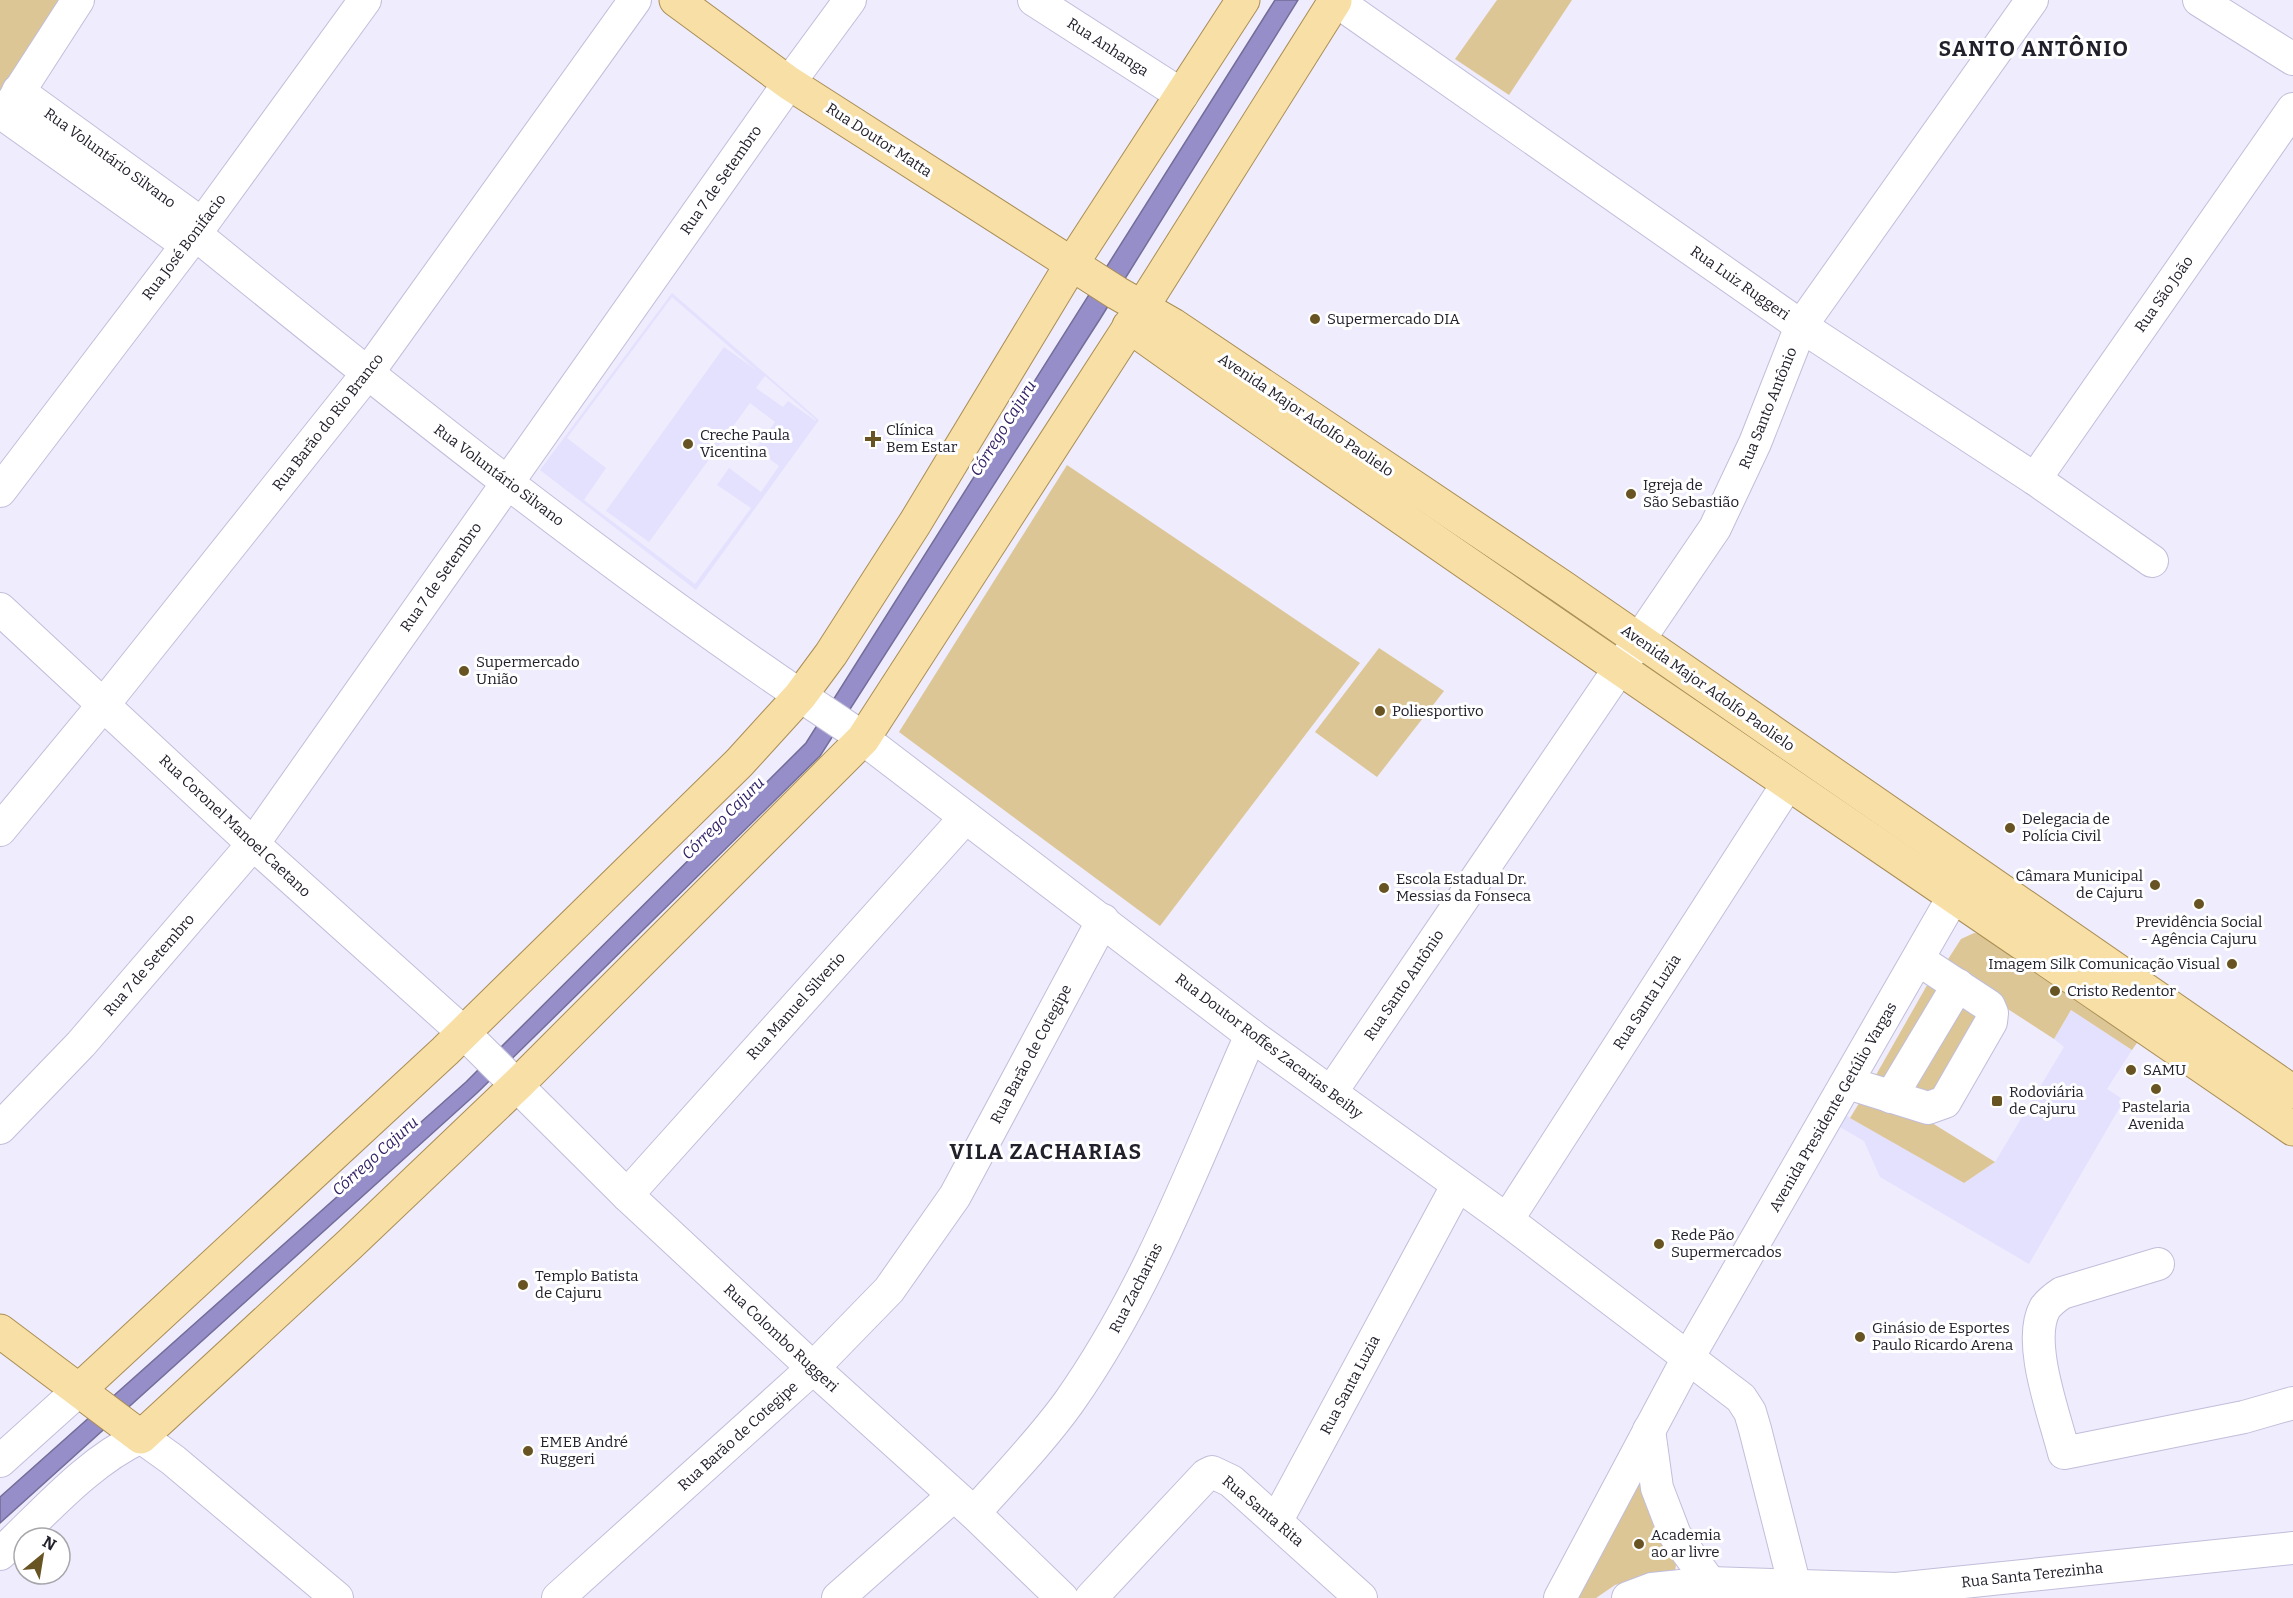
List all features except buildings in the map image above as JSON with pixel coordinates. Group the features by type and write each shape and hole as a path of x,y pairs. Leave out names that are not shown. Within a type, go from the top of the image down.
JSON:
{"main road":[{"name":"Rua Doutor Matta","path":"676,0 789,82 1078,269 1129,310"},
{"path":"83,1392 468,1037 739,763 806,700 831,654 1078,269 1182,95 1243,0"},
{"path":"0,1331 133,1431 350,1245 511,1078 858,735 1129,310 1334,0"},
{"name":"Avenida Major Adolfo Paolielo","path":"1129,310 1173,325 1640,641 2293,1129"},
{"name":"Avenida Major Adolfo Paolielo","path":"1129,310 1787,785 1962,883 2293,1092"}],"street":[{"path":"7,108 78,0"},
{"name":"Rua José Bonifacio","path":"0,491 195,234 365,0"},
{"name":"Rua Barão do Rio Branco","path":"0,830 104,704 367,374 636,0"},
{"name":"Rua 7 de Setembro","path":"0,1128 81,1044 253,844 789,82 850,0"},
{"name":"Rua Anhanga","path":"1034,0 1182,95"},
{"name":"Rua Luiz Ruggeri","path":"1334,0 1801,326 2035,479 2152,561"},
{"name":"Rua Santo Antônio","path":"1332,1091 1622,668 1715,528 1755,443 1801,326 2032,0"},
{"path":"2199,0 2293,59"},
{"name":"Rua Voluntário Silvano","path":"7,108 195,234 367,374 507,483 806,700 858,735"},
{"name":"Rua São João","path":"2035,479 2293,110"},
{"name":"Rua Coronel Manoel Caetano","path":"0,609 253,844 511,1078"},
{"name":"Rua Doutor Roffes Zacarias Beihy","path":"858,735 1251,1035 1332,1091 1457,1186 1507,1220 1689,1356 1741,1398 1750,1412 1795,1587"},
{"name":"Rua Santa Luzia","path":"1507,1220 1787,785"},
{"name":"Rua Manuel Silverio","path":"627,1195 965,818"},
{"name":"Avenida Presidente Getúlio Vargas","path":"1560,1598 1689,1356 1962,883"},
{"name":"Rua Barão de Cotegipe","path":"558,1598 813,1368 889,1290 954,1196 1103,920"},
{"path":"1848,1083 1928,1108 1938,1107 1944,1102 1991,1022 1992,1013 1989,1006 1918,960"},
{"path":"1891,1097 1958,985"},
{"name":"Rua Zacharias","path":"838,1598 964,1505 1068,1404 1105,1347 1144,1278 1251,1035"},
{"name":"Rua Colombo Ruggeri","path":"511,1078 627,1195 1062,1598"},
{"name":"Rua Santa Luzia","path":"1276,1520 1457,1186"},
{"path":"2158,1264 2062,1293 2051,1300 2044,1309 2038,1333 2040,1354 2064,1453 2244,1417 2293,1403"},
{"path":"0,1461 83,1392"},
{"path":"1649,1430 1658,1488 1675,1535 1710,1583"},
{"path":"0,1554 98,1464 119,1448 133,1431 173,1460 337,1598"},
{"name":"Rua Santa Rita","path":"1091,1598 1206,1475 1212,1472 1231,1480 1361,1598"},
{"name":"Rua Santa Terezinha","path":"1629,1598 1652,1589 1710,1583 1895,1593 2293,1548"}],"shaded area":[{"path":"0,0 65,0 0,96"},
{"path":"1275,0 1298,0 1100,319 820,756 477,1093 0,1523 0,1497 466,1082 806,743"},
{"path":"1497,0 1572,0 1509,95 1455,59"},
{"name":"Creche Paula Vicentina","path":"672,293 819,420 696,590 540,470","holes":["672,297 756,370 724,347 606,511 649,542 750,403 775,422 756,449 779,466 761,492 729,468 717,485 751,508 695,584 584,500 606,468 567,438","765,376 816,420 816,421 788,401 783,407 756,388"]},
{"path":"1067,465 1360,663 1160,926 899,732"},
{"name":"Poliesportivo","path":"1379,648 1444,691 1377,777 1315,732"},
{"path":"1974,933 1981,934 2139,1040 2132,1050 2071,1010 2054,1039 1943,967 1961,939"},
{"path":"1930,980 1943,988 1892,1082 1872,1082"},
{"path":"1956,1007 1980,1010 1932,1100 1912,1086"},
{"path":"2071,1010 2132,1050 2107,1089 2124,1100 2029,1264 1880,1177 1864,1141 1826,1119 1833,1108 1964,1183 1995,1162 2064,1047 2054,1039"},
{"path":"1861,1100 1924,1118 1995,1162 1964,1183 1850,1118"},
{"path":"1641,1482 1655,1524 1676,1565 1675,1571 1615,1585 1596,1598 1571,1598 1637,1484"}],"place":[{"name":"Supermercado DIA","path":"1315,319"},
{"name":"Clínica Bem Estar","path":"873,439"},
{"name":"Creche Paula Vicentina","path":"688,444"},
{"name":"Igreja de São Sebastião","path":"1631,494"},
{"name":"Supermercado União","path":"464,671"},
{"name":"Poliesportivo","path":"1380,711"},
{"name":"Delegacia de Polícia Civil","path":"2010,828"},
{"name":"Câmara Municipal de Cajuru","path":"2155,885"},
{"name":"Escola Estadual Dr. Messias da Fonseca","path":"1384,888"},
{"name":"Previdência Social - Agência Cajuru","path":"2199,904"},
{"name":"Imagem Silk Comunicação Visual","path":"2232,964"},
{"name":"Cristo Redentor","path":"2055,991"},
{"name":"SAMU","path":"2131,1070"},
{"name":"Pastelaria Avenida","path":"2156,1089"},
{"name":"Rodoviária de Cajuru","path":"1997,1101"},
{"name":"Rede Pão Supermercados","path":"1659,1244"},
{"name":"Templo Batista de Cajuru","path":"523,1285"},
{"name":"Ginásio de Esportes Paulo Ricardo Arena","path":"1860,1337"},
{"name":"EMEB André Ruggeri","path":"528,1451"},
{"name":"Academia ao ar livre","path":"1639,1544"}],"district":[{"name":"SANTO ANTÔNIO","path":"2034,49"},
{"name":"VILA ZACHARIAS","path":"1046,1152"}],"water label":[{"name":"Córrego Cajuru","path":"1003,428"},
{"name":"Córrego Cajuru","path":"723,818"},
{"name":"Córrego Cajuru","path":"375,1156"}]}
